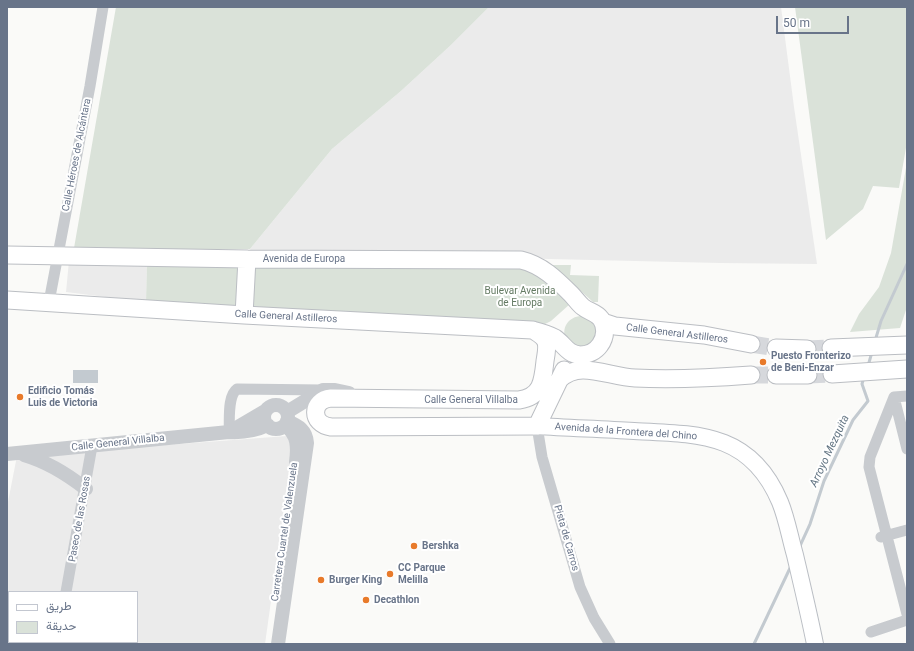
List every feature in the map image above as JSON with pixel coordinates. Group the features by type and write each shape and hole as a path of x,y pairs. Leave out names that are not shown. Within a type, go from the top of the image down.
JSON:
{"main road":[{"name":"Avenida de Europa","path":"7,255 247,259 521,260 534,264 547,272 557,280 583,307 597,314 603,322"},
{"path":"244,315 247,259"},
{"name":"Calle General Astilleros","path":"7,300 244,315 532,330 552,336 569,352 579,355"},
{"path":"537,426 567,366 579,355 591,353 600,345 604,334 603,322"},
{"name":"Calle General Astilleros","path":"603,322 615,326 704,335 751,344"},
{"path":"532,330 542,336 546,341 542,383 533,396 537,426"},
{"path":"838,348 901,345"},
{"path":"776,348 806,349"},
{"path":"559,380 570,373 584,370 635,378 703,379 751,375"},
{"path":"834,374 907,370"},
{"path":"776,376 808,375"},
{"path":"327,394 316,411 318,420 328,427 537,426"},
{"name":"Calle General Villalba","path":"327,394 372,399 519,400 533,396"},
{"name":"Avenida de la Frontera del Chino","path":"537,426 698,435 737,449 753,460 768,477 781,504 788,526 815,644"}],"street":[{"name":"Calle Héroes de Alcántara","path":"49,302 90,86 103,7"},
{"path":"229,432 230,397 237,389 327,394"},
{"path":"286,419 285,408 276,404 268,407 265,411 264,419 268,425 276,429 286,419 327,394"},
{"path":"894,397 907,396"},
{"path":"894,397 907,448"},
{"path":"894,397 869,462 869,467 884,536 907,614"},
{"name":"Calle General Villalba","path":"229,432 265,411"},
{"path":"286,419 302,428 306,437"},
{"name":"Carretera Cuartel de Valenzuela","path":"268,644 297,450 295,436 286,419"},
{"name":"Calle General Villalba","path":"13,454 229,432 241,433 253,431 268,425"},
{"name":"Pista de Carros","path":"537,426 542,457 580,587 594,618 610,644"},
{"path":"306,437 309,432 316,428 328,427"},
{"name":"Carretera Cuartel de Valenzuela","path":"278,644 306,451 306,437"},
{"name":"Paseo de las Rosas","path":"66,591 86,489 92,446"},
{"path":"13,454 33,458 54,467 74,479 86,489"},
{"path":"884,536 907,530"},
{"path":"871,632 907,620"}],"shaded area":[{"path":"489,7 781,7 817,264 252,252 250,249 332,149 401,91 451,45"},
{"path":"69,261 147,261 146,302 66,292"},
{"path":"73,370 98,370 98,383 73,383"},
{"path":"287,436 293,443 265,644 7,644 7,507 17,456"}],"green space":[{"path":"116,7 489,7 451,45 401,91 332,149 250,249 127,250 74,248"},
{"path":"795,7 907,7 907,142 899,188 873,186 863,209 826,240"},
{"path":"907,162 907,307 900,328 850,332 859,314 879,287 891,253"},
{"path":"147,261 242,265 240,311 146,302"},
{"name":"Bulevar Avenida de Europa","path":"254,265 526,267 534,270 570,304 551,321 539,327 251,311"},
{"path":"552,265 571,265 570,275 599,276 598,302 593,302"},
{"path":"581,316 593,324 597,332 594,340 590,344 578,348 565,338 564,334 567,323 573,318"}],"waterway":[{"name":"Arroyo Mezquita","path":"875,341 881,321 907,264"},
{"name":"Arroyo Mezquita","path":"868,366 872,352"},
{"name":"Arroyo Mezquita","path":"799,548 810,524 824,481 853,420 868,401 862,384 864,377"},
{"name":"Arroyo Mezquita","path":"754,644 791,566"}],"tunnel":[{"path":"751,344 776,348"},
{"path":"807,349 831,348"},
{"path":"808,375 832,374"},
{"path":"751,375 776,375"}],"place":[{"name":"Puesto Fronterizo de Beni-Enzar","path":"763,362"},
{"name":"Edificio Tomás Luis de Victoria","path":"20,397"},
{"name":"Bershka","path":"414,546"},
{"name":"CC Parque Melilla","path":"390,574"},
{"name":"Burger King","path":"321,580"},
{"name":"Decathlon","path":"366,600"}]}
